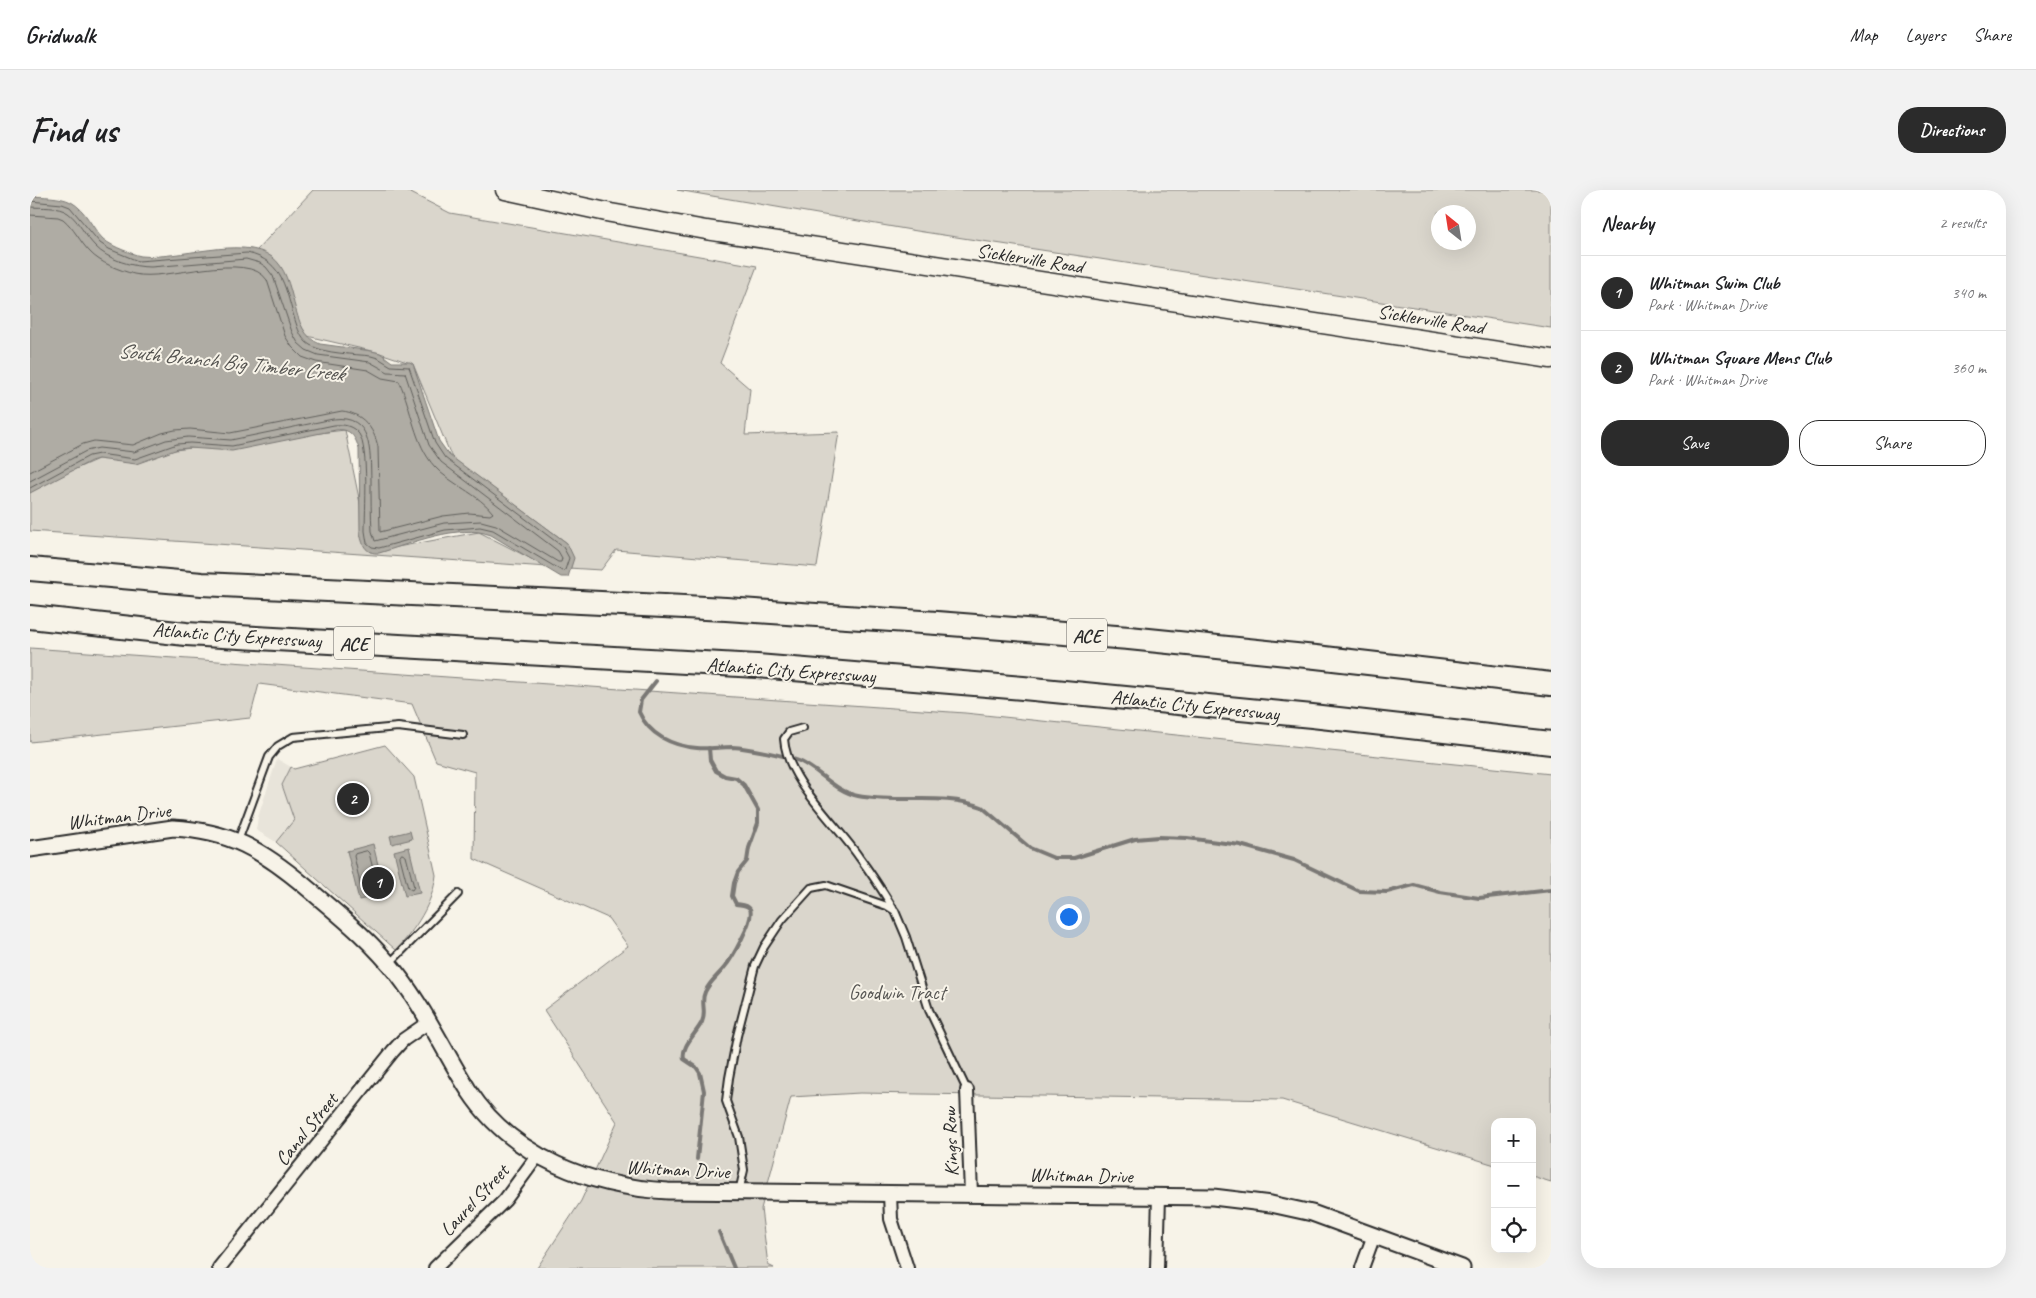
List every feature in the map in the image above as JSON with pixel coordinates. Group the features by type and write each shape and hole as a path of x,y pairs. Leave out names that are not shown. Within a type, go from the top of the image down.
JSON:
{"highway":[{"name":"ACE","path":"30,569 202,584 726,609 937,623 1316,657 1551,684"},
{"name":"Atlantic City Expressway","path":"30,617 186,634 807,670 1023,688 1293,714 1551,743"}],"main road":[{"name":"Sicklerville Road","path":"505,190 611,213 706,230 1551,359"}],"street":[{"name":"Whitman Drive","path":"30,849 173,828 204,831 238,841 268,856 351,924 389,964 429,1022 479,1104 504,1129 538,1155 586,1178 652,1190 1212,1197 1271,1204 1312,1213 1462,1268"},
{"name":"Canal Street","path":"225,1266 393,1051 403,1040 429,1022"},
{"name":"Kings Row","path":"967,1090 971,1194"},
{"name":"Laurel Street","path":"435,1268 505,1200 538,1155"},
{"path":"890,1194 891,1219 907,1268"},
{"path":"1158,1268 1159,1196"},
{"path":"1362,1268 1374,1235"}],"lane":[{"path":"238,841 269,757 278,746 293,737 398,728 463,735"},
{"path":"803,728 789,732 784,739 791,764 806,790 860,856 895,911 906,937 929,1010 967,1090"},
{"path":"739,1192 744,1170 739,1137 726,1101 737,1036 753,975 764,947 782,920 811,888 826,884 887,906 895,911"},
{"path":"389,964 458,894"}],"shaded area":[{"path":"277,759 291,767 282,785 294,820 276,842 256,830 258,817"}],"green space":[{"path":"313,190 405,190 450,213 757,266 720,363 750,389 745,435 839,432 817,567 616,550 601,570 568,568 567,543 452,458 413,364 380,353 307,336 257,250"},
{"path":"677,190 1551,190 1551,328 917,231"},
{"path":"345,430 370,552 479,532 547,567 30,531 30,489 98,459"},
{"name":"Goodwin Tract","path":"30,648 965,713 1551,774 1551,1182 1536,1177 1536,1118 1491,1118 1491,1164 1282,1100 860,1093 791,1097 761,1209 768,1265 774,1268 537,1268 581,1201 617,1122 544,1010 628,946 608,918 474,859 475,772 436,761 412,704 259,684 250,718 30,742"},
{"path":"385,745 414,777 436,875 431,896 422,916 396,950 276,842 294,820 282,785 291,767 294,769"}],"water":[{"path":"30,196 56,198 71,202 85,214 103,239 118,248 139,256 173,255 227,248 244,248 260,251 272,257 281,266 291,290 298,316 310,338 320,344 372,351 380,353 392,362 410,362 413,364 439,441 449,455 567,543 574,558 568,577 561,577 491,535 478,532 450,533 379,553 370,552 363,544 360,532 359,449 354,437 345,430 336,430 232,451 178,449 136,464 98,459 30,493"},
{"path":"410,831 412,839 392,844 390,836"},
{"path":"373,844 385,894 359,900 347,851"},
{"path":"409,847 420,893 405,896 394,851"}],"waterway":[{"name":"South Branch Big Timber Creek","path":"656,681 641,700 639,712 643,720 655,733 670,742 688,747 732,747 775,754 807,765 842,790 858,796 889,799 952,800 982,807 1030,848 1054,858 1074,858 1135,839 1159,837 1187,838 1240,845 1294,860 1359,891 1387,892 1414,885 1440,892 1479,898 1551,890"},
{"path":"697,1159 704,1091 700,1073 696,1067 684,1059 684,1054 687,1045 702,1022 705,992 732,957 749,921 751,914 749,907 736,904 732,896 734,883 738,872 747,861 749,848 758,823 758,810 744,785 736,778 725,776 716,771 710,760 709,748"},
{"path":"719,1232 734,1268"}],"place":[{"name":"Whitman Square Mens Club","path":"353,799"},
{"name":"Whitman Swim Club","path":"378,883"}]}
